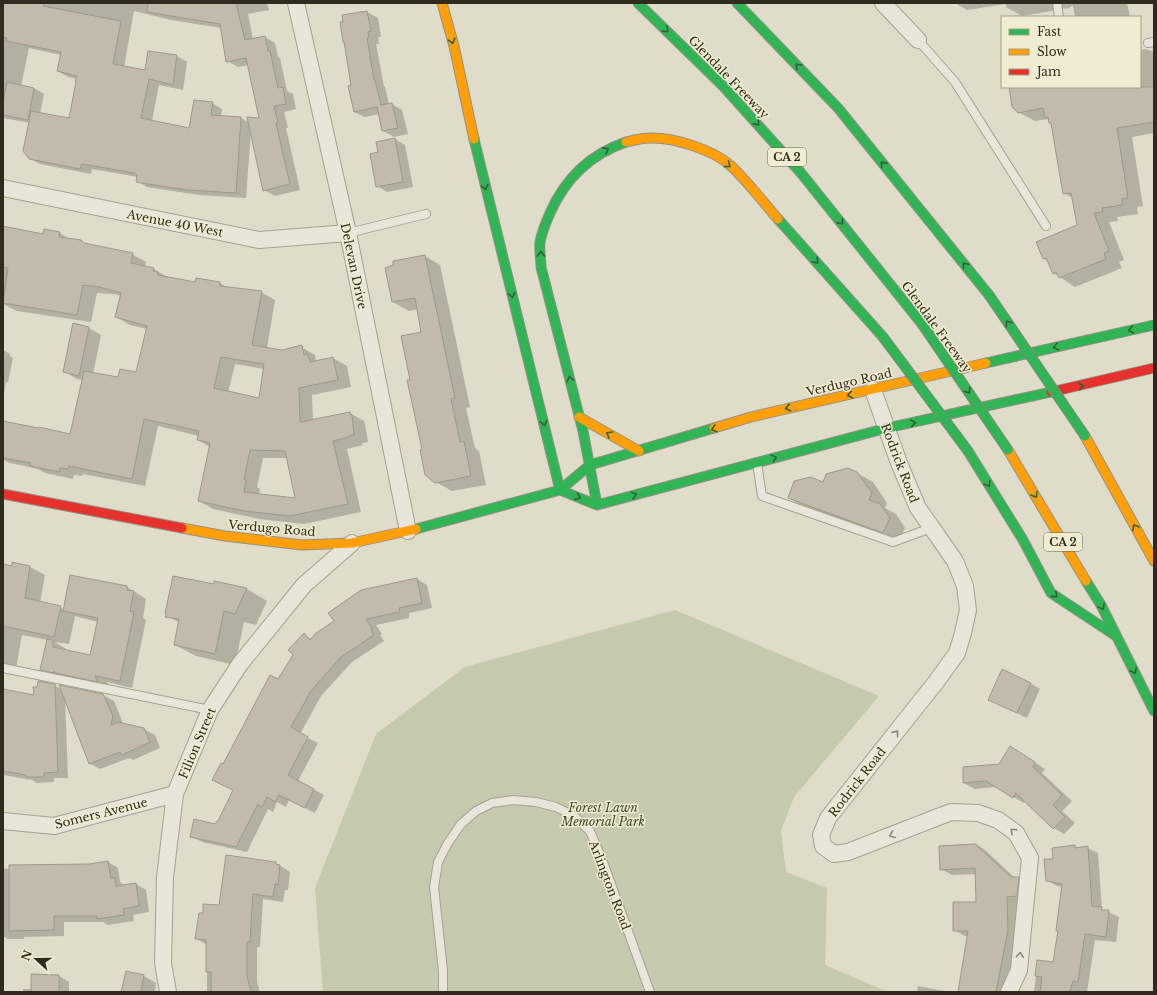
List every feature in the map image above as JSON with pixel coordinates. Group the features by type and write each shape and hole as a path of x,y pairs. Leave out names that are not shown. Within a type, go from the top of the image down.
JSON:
{"main road":[{"path":"442,3 454,46 476,149 560,490 597,505 887,428 1098,382 1154,368"},
{"name":"Glendale Freeway","path":"638,3 723,86 801,173 922,324 1008,450 1100,605 1154,711"},
{"path":"737,3 838,108 989,295 1085,436 1154,561"},
{"path":"597,505 590,464 579,417 541,266 541,240 552,206 570,179 591,158 617,145 645,137 670,139 700,148 730,165 883,336 968,451 1023,540 1051,593 1117,636"},
{"name":"Verdugo Road","path":"3,494 225,536 302,545 352,543 408,531 560,490 590,464 639,451 751,417 873,390 1100,336 1154,325"},
{"path":"579,417 639,451"}],"street":[{"name":"Delevan Drive","path":"296,3 348,233 408,531"},
{"path":"883,3 918,40"},
{"name":"Avenue 40 West","path":"3,188 259,240 348,233"},
{"name":"Rodrick Road","path":"873,390 918,508 955,561 965,586 968,610 957,653 936,682 828,818 821,835 823,846 834,854 848,852 951,812 978,813 998,820 1016,833 1030,858 1018,970 1009,992"},
{"name":"Filion Street","path":"168,992 163,963 165,876 175,794 210,710 240,664 304,585 352,543"},
{"name":"Somers Avenue","path":"3,821 54,826 175,794"}],"lane":[{"path":"1057,3 1059,16"},
{"path":"918,40 955,82 1046,226"},
{"path":"348,233 426,214"},
{"path":"757,463 762,496 893,542 931,528"},
{"path":"3,668 210,710"},
{"name":"Arlington Road","path":"443,992 443,971 434,887 438,862 448,843 461,824 476,811 492,803 513,800 536,802 556,807 574,816 590,831 603,862 650,992"}],"green space":[{"name":"Forest Lawn Memorial Park","path":"675,610 879,696 794,797 781,831 786,872 827,888 825,965 888,992 323,992 315,888 376,734 465,667"}],"building":[{"path":"3,3 44,3 43,6 121,21 113,64 145,70 148,51 177,55 173,85 149,79 141,118 189,128 194,100 213,102 211,115 241,117 236,193 188,190 154,185 136,182 137,175 134,173 82,164 80,169 29,159 23,151 31,111 69,118 77,76 57,71 61,52 6,41 7,38 3,37"},
{"path":"148,3 236,3 245,40 265,36 268,51 270,51 278,88 283,87 286,104 274,106 278,122 276,123 290,184 263,191 247,117 259,118 246,58 226,62 220,24 147,12"},
{"path":"367,11 371,31 368,32 369,38 367,38 374,80 381,105 392,103 398,128 382,131 377,107 354,112 348,86 351,85 340,22 343,22 342,15"},
{"path":"7,82 34,88 28,120 3,115 3,101"},
{"path":"1154,87 1154,122 1117,128 1128,198 1122,199 1122,205 1102,208 1103,212 1094,213 1109,251 1104,253 1106,259 1059,278 1056,272 1053,274 1046,258 1043,259 1036,242 1077,225 1071,193 1063,194 1051,123 1049,123 1048,117 1045,118 1043,108 1018,113 1012,107 1009,88"},
{"path":"395,138 403,182 376,187 370,154 378,152 376,142"},
{"path":"3,226 43,234 44,229 60,232 59,237 81,240 84,243 133,253 131,263 154,268 153,271 158,272 158,275 195,282 196,278 220,282 220,286 262,291 252,345 282,350 302,345 304,355 308,354 310,362 333,357 338,380 299,388 300,422 350,412 352,415 354,435 333,441 348,504 290,516 244,511 198,501 210,443 197,440 199,431 144,419 132,479 69,466 68,469 60,468 59,472 30,466 31,463 3,458 3,421 70,434 84,371 118,377 120,369 136,372 147,326 115,317 121,293 99,287 83,285 77,315 3,303 8,268 3,267","holes":["221,357 264,364 259,398 214,388","250,450 285,451 295,498 244,492 246,480 244,479"]},
{"path":"425,255 455,398 451,399 460,442 464,441 471,476 435,483 425,475 420,450 422,449 407,380 410,380 401,336 421,332 415,298 392,302 385,268 393,265 393,261"},
{"path":"73,323 89,327 79,376 63,372"},
{"path":"848,468 857,472 872,493 869,500 880,504 890,518 883,533 788,498 794,481 811,477 823,482 826,474"},
{"path":"12,562 30,566 25,598 61,606 54,637 3,626 3,564 12,566"},
{"path":"70,575 127,586 127,590 134,591 130,611 134,612 120,681 95,676 98,682 55,673 54,671 54,673 40,670 47,639 53,640 53,647 90,655 98,618 63,611"},
{"path":"173,576 214,584 214,581 247,588 235,614 224,611 215,654 174,645 179,619 165,617"},
{"path":"417,578 422,603 399,608 400,612 366,619 372,628 371,629 374,635 341,657 311,691 291,727 308,737 288,775 314,789 305,808 279,795 275,802 267,797 262,807 258,804 236,847 190,837 194,819 215,824 219,819 233,790 212,780 221,763 223,764 270,675 278,679 293,655 288,650 304,633 310,640 316,633 334,621 328,613 361,590"},
{"path":"1002,669 1031,683 1017,713 988,700"},
{"path":"38,681 55,684 58,772 44,773 44,777 26,777 26,775 3,771 3,689 34,695 33,687 37,687"},
{"path":"59,685 103,694 113,716 111,725 118,722 144,728 150,742 122,755 120,752 89,764"},
{"path":"1010,746 1035,762 1033,767 1062,795 1053,805 1065,817 1053,829 1016,793 1013,798 986,781 963,783 963,767 999,764"},
{"path":"974,843 1011,877 1019,877 1017,896 1007,897 1008,930 996,992 958,992 968,931 953,931 953,902 976,902 975,868 940,870 939,846 975,844"},
{"path":"1075,845 1075,848 1088,846 1092,906 1102,907 1101,910 1109,910 1106,937 1085,934 1078,982 1073,981 1070,992 1040,992 1042,977 1035,976 1037,960 1053,962 1058,931 1056,931 1062,884 1046,881 1044,859 1053,859 1052,848"},
{"path":"226,855 276,862 276,864 280,865 278,885 275,884 273,897 253,894 250,942 247,942 247,976 251,992 211,992 211,972 206,972 206,940 195,939 199,913 203,913 203,904 219,905"},
{"path":"108,861 111,878 115,878 116,886 136,883 139,906 123,909 124,915 97,919 97,916 54,916 54,930 9,931 9,865 89,864"},
{"path":"126,971 144,975 141,992 121,992"},
{"path":"31,974 59,975 59,992 31,992"}],"traffic: fast":[{"path":"638,3 723,86 801,173 922,324"},
{"path":"737,3 838,108 989,295"},
{"path":"474,139 560,490"},
{"path":"597,505 583,431 541,267 540,245 543,231 550,213 563,189 571,179 580,169 601,153 626,142"},
{"path":"778,219 883,337"},
{"path":"989,295 1085,436"},
{"path":"922,324 1008,450"},
{"path":"986,363 1154,325"},
{"path":"883,337 968,451"},
{"path":"560,490 597,505 887,428 1051,392"},
{"path":"416,529 560,490 590,465 714,428"},
{"path":"968,451 1023,540 1051,593 1116,636"},
{"path":"1086,581 1101,605 1154,711"}],"traffic: slow":[{"path":"442,3 454,46 474,139"},
{"path":"626,142 647,138 659,138 681,142 704,150 724,160 749,185 778,219"},
{"path":"714,428 751,417 986,363"},
{"path":"579,417 639,451"},
{"path":"1085,436 1154,561"},
{"path":"1008,450 1086,581"},
{"path":"182,528 225,536 302,545 352,543 416,529"}],"traffic: jam":[{"path":"1051,392 1154,368"},
{"path":"3,494 182,528"}]}
